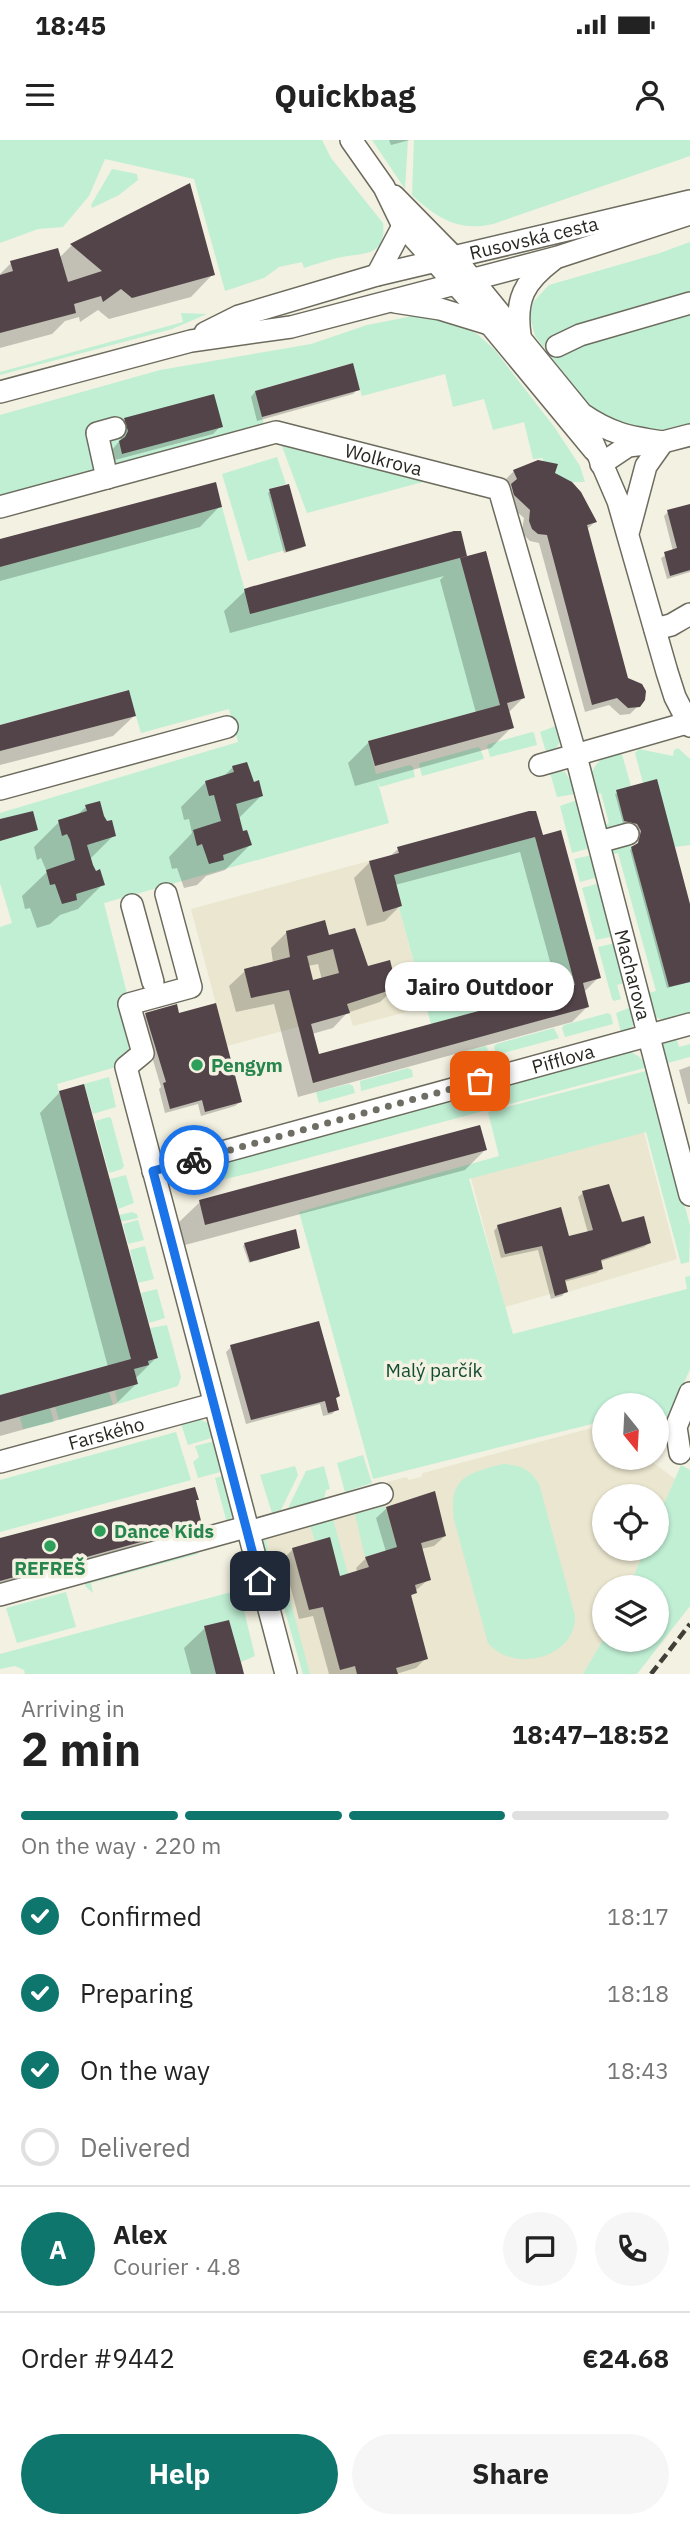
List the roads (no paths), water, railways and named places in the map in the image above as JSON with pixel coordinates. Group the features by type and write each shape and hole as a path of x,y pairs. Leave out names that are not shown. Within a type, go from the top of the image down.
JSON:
{"street":[{"path":"351,140 384,187 403,226 443,258 490,324 598,457"},
{"path":"384,187 432,232 443,258"},
{"name":"Rusovská cesta","path":"191,341 239,316 377,275 690,201"},
{"name":"Rusovská cesta","path":"0,392 191,341 291,327 386,301 465,287 690,214"},
{"path":"377,275 403,226"},
{"path":"465,287 501,246"},
{"name":"Rusovská cesta","path":"520,335 517,316 522,293 538,272 558,257"},
{"path":"465,287 520,335 582,414 598,425 621,436 663,442 689,438"},
{"name":"Rusovská cesta","path":"386,301 440,309 490,324"},
{"path":"557,346 580,335 690,303"},
{"path":"540,765 689,724 675,697 614,491 582,414"},
{"path":"107,478 97,433 115,428"},
{"name":"Wolkrova","path":"0,507 276,432 499,489 576,756"},
{"path":"598,457 637,457 663,442"},
{"path":"628,532 646,466 663,442"},
{"path":"655,629 671,625 690,614"},
{"path":"0,789 227,727"},
{"name":"Macharova","path":"576,756 690,1195"},
{"path":"599,842 628,834"},
{"path":"166,894 191,987 129,1004 143,1053 126,1067 286,1674"},
{"path":"132,905 153,982"},
{"path":"143,947 178,938"},
{"name":"Pifflova","path":"153,1171 690,1024"},
{"path":"680,1453 676,1427 690,1393"},
{"name":"Farského","path":"0,1462 214,1404"},
{"path":"0,1595 382,1494"}],"railway":[{"path":"651,1674 690,1624"}],"place":[{"name":"Pengym","path":"197,1065"},
{"name":"Jairo Outdoor","path":"480,1081"},
{"name":"Dance Kids","path":"100,1531"},
{"name":"REFREŠ","path":"50,1546"}],"park label":[{"name":"Malý parčík","path":"434,1370"}]}
